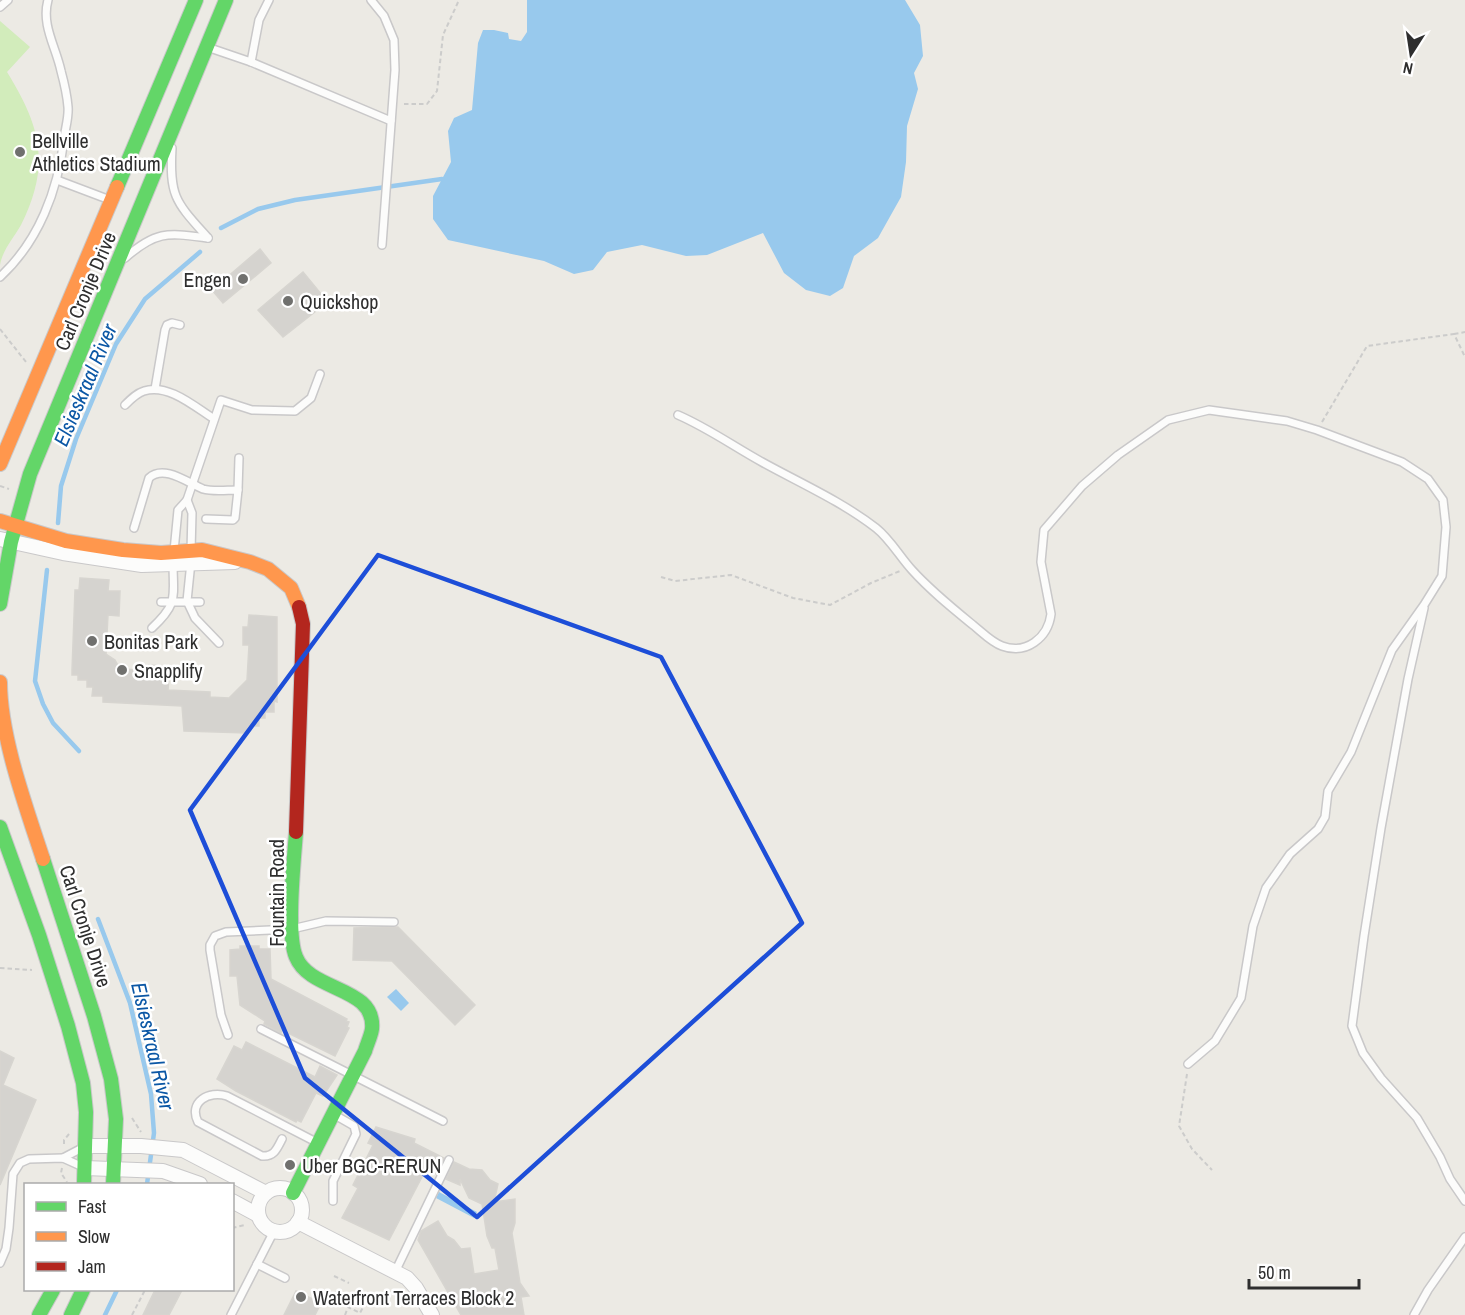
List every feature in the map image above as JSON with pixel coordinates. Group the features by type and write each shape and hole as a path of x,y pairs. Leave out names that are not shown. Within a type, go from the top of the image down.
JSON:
{"main road":[{"name":"Carl Cronje Drive","path":"0,464 196,0"},
{"name":"Carl Cronje Drive","path":"0,604 5,541 15,526 30,474 226,0"},
{"name":"Fountain Road","path":"0,521 66,541 174,558 191,558 202,550 250,562 268,569 296,596 302,615 293,948 303,967 316,977 356,998 368,1008 373,1022 371,1037 293,1193"},
{"name":"Carl Cronje Drive","path":"0,682 0,697 11,752 29,816 94,1016 111,1080 116,1119 113,1183"},
{"path":"0,827 50,970 83,1083 86,1146 84,1183"},
{"path":"39,1315 52,1291"},
{"path":"71,1315 83,1291"}],"street":[{"name":"Fountain Road","path":"5,541 142,565 174,558"},
{"path":"86,1146 141,1146 183,1150 266,1193"},
{"path":"86,1168 163,1171 195,1183"},
{"path":"234,1202 258,1215 266,1227 274,1231 287,1231 298,1222 302,1210 301,1203 293,1193 281,1188 274,1189 266,1193 260,1201 258,1215"},
{"path":"298,1222 396,1270 416,1288 432,1315"}],"lane":[{"path":"0,7 8,0"},
{"path":"0,277 16,260 39,226 57,180 68,109 62,72 46,20 48,0"},
{"path":"251,62 259,20 269,0"},
{"path":"371,0 384,16 394,40 395,70 382,245"},
{"path":"207,47 251,62 391,121"},
{"path":"117,264 154,237 171,234 208,238 185,212 172,188 174,127"},
{"path":"57,180 112,201"},
{"path":"155,389 165,330 167,325 172,323 180,325"},
{"path":"152,628 164,617 174,602 174,558 178,510 187,500 221,400 252,410 295,411 311,398 320,374"},
{"path":"125,405 145,390 155,389 180,398 214,419"},
{"path":"678,415 706,427 759,460 857,514 878,530 932,592 997,644 1011,648 1025,647 1038,640 1050,621 1051,614 1041,562 1044,530 1082,486 1118,455 1168,420 1209,410 1287,421 1402,462 1428,479 1443,500 1446,527 1442,576 1392,650 1351,752 1328,791 1325,817 1318,829 1290,854 1266,888 1253,926 1241,998 1215,1041 1188,1064"},
{"path":"206,519 233,520 235,518 239,458"},
{"path":"134,528 149,478 154,473 161,472 193,482 204,489 237,490"},
{"path":"187,500 192,513 187,601 195,618 219,643"},
{"path":"161,602 200,602"},
{"path":"1424,605 1383,816 1352,1026 1363,1053 1381,1078 1417,1118 1450,1179 1465,1201"},
{"path":"228,1035 221,1015 210,950 212,941 220,933 292,929 326,921 394,922"},
{"path":"261,1029 443,1121"},
{"path":"282,1139 275,1152 269,1156 262,1155 198,1122 195,1115 197,1104 201,1099 212,1094 227,1096 319,1143"},
{"path":"333,1114 354,1126 356,1134 333,1181 333,1201"},
{"path":"63,1158 86,1146"},
{"path":"0,1263 8,1239 14,1174 20,1163 29,1159 63,1158 86,1168"},
{"path":"396,1270 449,1160"},
{"path":"231,1315 274,1231"},
{"path":"1414,1315 1428,1290 1465,1237"},
{"path":"257,1264 285,1278"}],"path":[{"path":"392,105 427,104 437,91 443,35 459,0"},
{"path":"0,329 36,376"},
{"path":"1317,430 1367,346 1465,332"},
{"path":"1454,334 1465,357"},
{"path":"661,577 675,581 731,576 793,598 830,605 871,583 909,567"},
{"path":"0,968 27,971 50,970"},
{"path":"1188,1064 1179,1126 1192,1149 1212,1170"},
{"path":"234,1228 248,1225"},
{"path":"334,1276 349,1283"},
{"path":"132,1315 144,1291"},
{"path":"360,1313 370,1294"},
{"path":"345,1315 348,1307 364,1315"}],"highlighted area":[{"path":"378,555 661,657 802,923 477,1217 305,1078 190,810"}],"green space":[{"name":"Bellville Athletics Stadium","path":"0,21 30,47 7,72 28,111 38,147 39,165 30,203 0,265"}],"water":[{"path":"527,0 905,0 920,25 923,56 914,73 918,89 907,126 906,162 901,197 878,238 854,256 843,288 830,296 806,290 784,273 763,233 707,255 686,256 642,245 607,252 593,270 574,274 544,261 448,240 433,219 433,196 451,162 448,131 454,118 472,110 478,43 483,30 508,33 509,39 521,41 527,32"},
{"path":"396,989 409,1003 401,1011 387,997"},
{"path":"439,1192 477,1212 474,1218 436,1198"}],"building":[{"path":"260,249 271,263 223,303 212,290"},
{"path":"303,272 322,295 319,297 325,304 283,337 258,310"},
{"path":"80,578 109,580 108,591 120,591 119,616 108,615 106,654 115,660 120,669 143,670 143,665 170,666 168,690 210,692 210,697 229,698 247,680 249,645 243,645 243,627 248,627 249,615 277,617 277,702 274,701 274,712 265,712 265,718 259,718 259,726 248,726 247,733 184,731 182,706 103,702 103,696 92,696 93,687 87,687 87,680 78,680 78,675 72,675 75,590 79,590"},
{"path":"398,927 475,1005 455,1025 392,961 353,960 354,928"},
{"path":"240,946 259,946 259,949 270,949 271,979 347,1019 349,1028 335,1056 282,1030 281,1033 264,1024 265,1021 240,1005 237,976 230,976 230,950 240,949"},
{"path":"246,1042 315,1077 320,1066 337,1075 323,1096 316,1093 301,1122 297,1120 296,1122 217,1079 234,1046 242,1050"},
{"path":"0,1051 14,1058 3,1085 36,1100 0,1185"},
{"path":"376,1127 415,1139 414,1143 444,1158 436,1174 431,1171 434,1154 389,1240 342,1218 358,1188 353,1185 373,1145 368,1143"},
{"path":"454,1162 469,1169 482,1170 490,1180 498,1184 494,1202 515,1199 515,1223 512,1233 520,1283 529,1296 521,1297 524,1315 461,1315 418,1240 421,1231 438,1221 447,1236 454,1240 461,1249 470,1248 474,1274 499,1270 495,1248 492,1248 487,1236 482,1204 469,1198 460,1179 460,1185 446,1179"},
{"path":"155,1291 181,1291 169,1315 143,1315"},
{"name":"Waterfront Terraces Block 2","path":"296,1291 321,1303 315,1315 284,1315"}],"waterway":[{"name":"Elsieskraal River","path":"221,228 258,209 295,200 442,179"},
{"name":"Elsieskraal River","path":"58,523 61,486 76,439 116,344 145,299 200,252"},
{"name":"Elsieskraal River","path":"47,570 35,681 53,723 79,751"},
{"name":"Elsieskraal River","path":"98,919 130,1003 151,1094 154,1133 147,1183"},
{"name":"Elsieskraal River","path":"105,1315 117,1291"}],"traffic: fast":[{"path":"117,187 196,0"},
{"path":"0,604 11,542 30,474 226,0"},
{"path":"0,827 39,935 68,1026 83,1083 86,1112 84,1183"},
{"path":"293,1193 365,1051 372,1029 370,1015 364,1005 314,977 303,968 296,957 291,915 296,832"},
{"path":"43,859 94,1016 111,1079 116,1119 113,1183"},
{"path":"39,1315 52,1291"},
{"path":"71,1315 83,1291"}],"traffic: slow":[{"path":"0,464 117,187"},
{"path":"0,521 66,541 161,553 202,550 250,562 268,569 291,588 299,607"},
{"path":"0,682 1,703 9,748 43,859"}],"traffic: jam":[{"path":"296,832 303,624 299,607"}],"place":[{"name":"Bellville Athletics Stadium","path":"20,152"},
{"name":"Engen","path":"243,279"},
{"name":"Quickshop","path":"288,301"},
{"name":"Bonitas Park","path":"92,641"},
{"name":"Snapplify","path":"122,670"},
{"name":"Uber BGC-RERUN","path":"290,1165"},
{"name":"Waterfront Terraces Block 2","path":"301,1297"}]}
